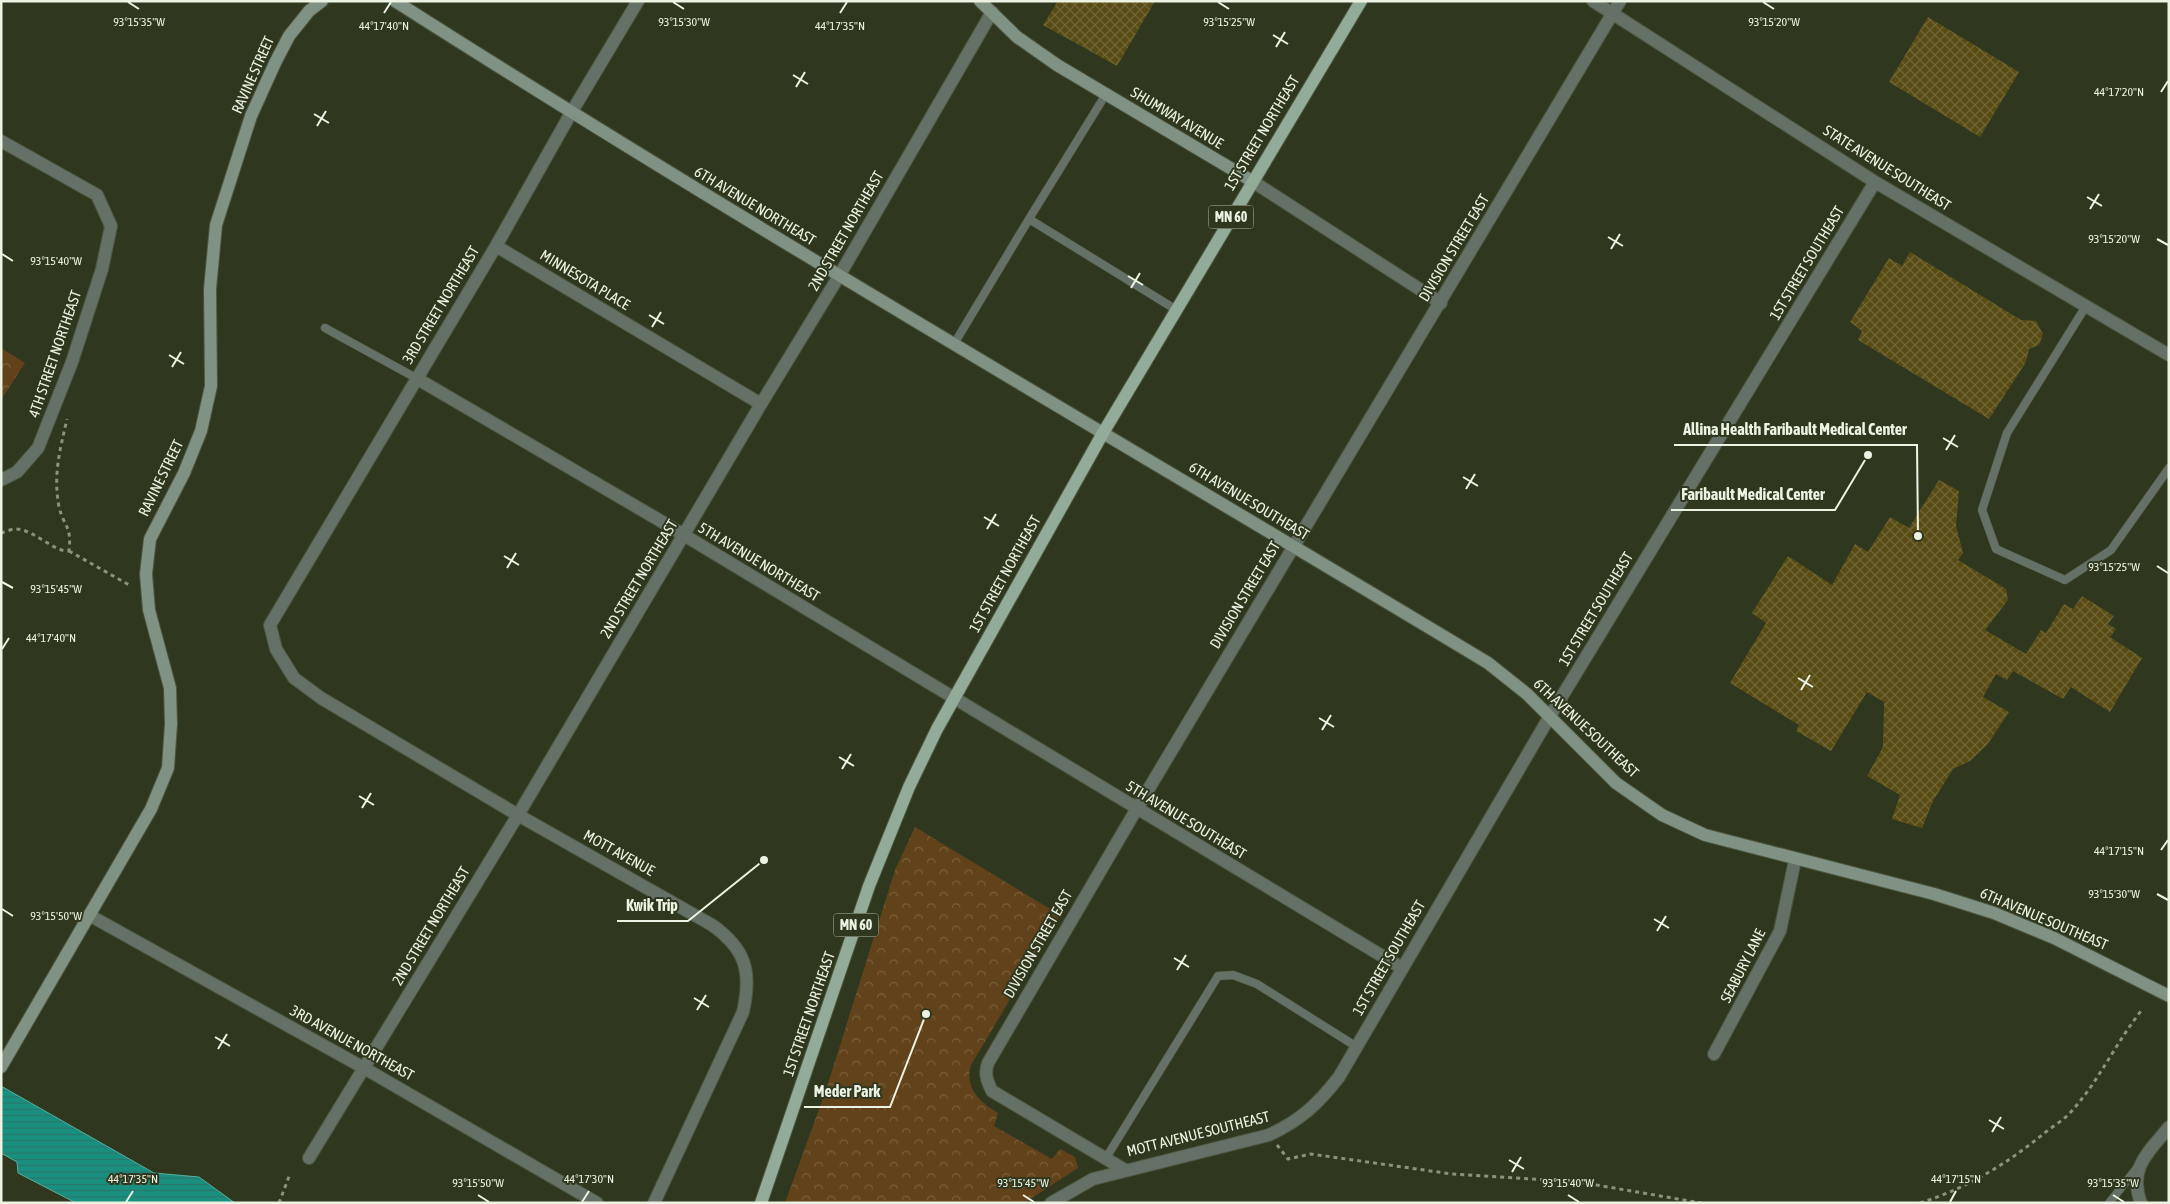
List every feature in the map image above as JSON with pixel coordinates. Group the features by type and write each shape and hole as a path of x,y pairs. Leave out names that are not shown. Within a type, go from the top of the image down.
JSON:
{"main road":[{"name":"1ST STREET NORTHEAST","path":"761,1203 880,858 922,760 954,698 1102,433 1361,1"}],"street":[{"name":"RAVINE STREET","path":"89,915 151,809 168,768 172,724 170,688 149,610 146,574 150,538 184,473 201,431 211,386 210,289 216,225 251,116 275,63 289,36 309,12 322,1"},
{"name":"6TH AVENUE NORTHEAST","path":"395,1 571,113 1102,433"},
{"name":"3RD STREET NORTHEAST","path":"270,625 496,246 571,113 638,1"},
{"name":"SHUMWAY AVENUE","path":"980,1 990,7 1017,37 1106,94 1252,181 1441,303"},
{"name":"STATE AVENUE SOUTHEAST","path":"1593,1 1875,182 2169,355"},
{"name":"DIVISION STREET EAST","path":"987,1081 986,1069 988,1063 1136,810 1620,1"},
{"name":"2ND STREET NORTHEAST","path":"309,1158 518,815 761,404 839,276 990,7"},
{"name":"4TH STREET NORTHEAST","path":"1,141 97,195 111,226 102,269 72,362 38,448 17,472 1,480"},
{"name":"1ST STREET SOUTHEAST","path":"1292,1124 1318,1104 1339,1077 1550,716 1875,182"},
{"name":"MINNESOTA PLACE","path":"496,246 761,404"},
{"name":"5TH AVENUE NORTHEAST","path":"416,378 954,698"},
{"name":"6TH AVENUE SOUTHEAST","path":"1102,433 1488,663 1550,716 1616,783 1662,815 1705,835 1795,860 1934,894 1994,913 2071,946 2169,996"},
{"name":"MOTT AVENUE","path":"270,625 276,649 294,678 329,703 518,815 712,925 727,936 738,950 746,967 748,990 743,1012 654,1203"},
{"name":"5TH AVENUE SOUTHEAST","path":"954,698 1136,810 1402,968"},
{"name":"SEABURY LANE","path":"1714,1054 1733,1022 1780,931 1795,860"},
{"path":"1,1067 89,915"},
{"name":"3RD AVENUE NORTHEAST","path":"89,915 364,1068 597,1203"},
{"name":"MOTT AVENUE SOUTHEAST","path":"987,1081 992,1091 1126,1170 1269,1135 1292,1124"},
{"path":"2141,1203 2135,1187 2141,1162 2168,1128"},
{"path":"1051,1203 1092,1179 1126,1170"}],"lane":[{"path":"954,344 1106,94"},
{"path":"1029,219 1175,309"},
{"path":"2086,306 2007,433 1982,510 1996,548 2065,580 2111,550 2169,468"},
{"path":"325,328 416,378"},
{"path":"1106,1158 1218,976 1232,975 1257,984 1357,1047"},
{"path":"2109,1203 2141,1162"}],"path":[{"path":"67,419 56,468 60,508 71,534 69,551"},
{"path":"1,533 17,529 45,540 64,551 69,551 131,586"},
{"path":"1920,1203 1945,1195 2008,1162 2068,1114 2109,1060 2127,1029 2141,1011"},
{"path":"1269,1135 1288,1159 1311,1154 1452,1174 1579,1182 1701,1203"},
{"path":"279,1203 290,1174"}],"green space":[{"path":"1,348 25,363 1,400"},
{"path":"915,827 1060,915 971,1065 969,1073 975,1094 998,1113 994,1126 1052,1159 1060,1149 1075,1157 1078,1168 1024,1203 785,1203 826,1090 895,870"}],"water":[{"path":"1,1086 154,1173 199,1177 235,1203 76,1203 18,1173 17,1162 1,1153"}],"building":[{"path":"1058,1 1155,1 1117,66 1043,25"},
{"path":"1928,17 2019,72 1980,137 1889,82"},
{"path":"1910,252 2021,320 2036,321 2043,334 2039,345 2029,349 2026,362 1989,419 1858,340 1862,331 1850,322 1889,258 1902,266"},
{"path":"1939,480 1959,491 1956,526 1963,553 1958,560 2006,589 2008,600 1985,630 2026,654 2041,630 2046,633 2064,604 2073,609 2082,596 2114,616 2108,624 2116,629 2110,637 2142,658 2110,712 2071,687 2063,699 2013,671 2007,680 1996,674 1983,697 2009,712 1987,745 1970,761 1953,769 1933,801 1922,828 1892,819 1900,795 1867,776 1883,747 1884,702 1867,692 1831,751 1796,731 1799,725 1730,683 1766,623 1752,613 1788,556 1832,585 1855,544 1868,552 1890,517 1909,528"}],"place":[{"name":"Faribault Medical Center","path":"1868,455"},
{"name":"Allina Health Faribault Medical Center","path":"1918,536"},
{"name":"Kwik Trip","path":"764,860"},
{"name":"Meder Park","path":"926,1014"}]}
